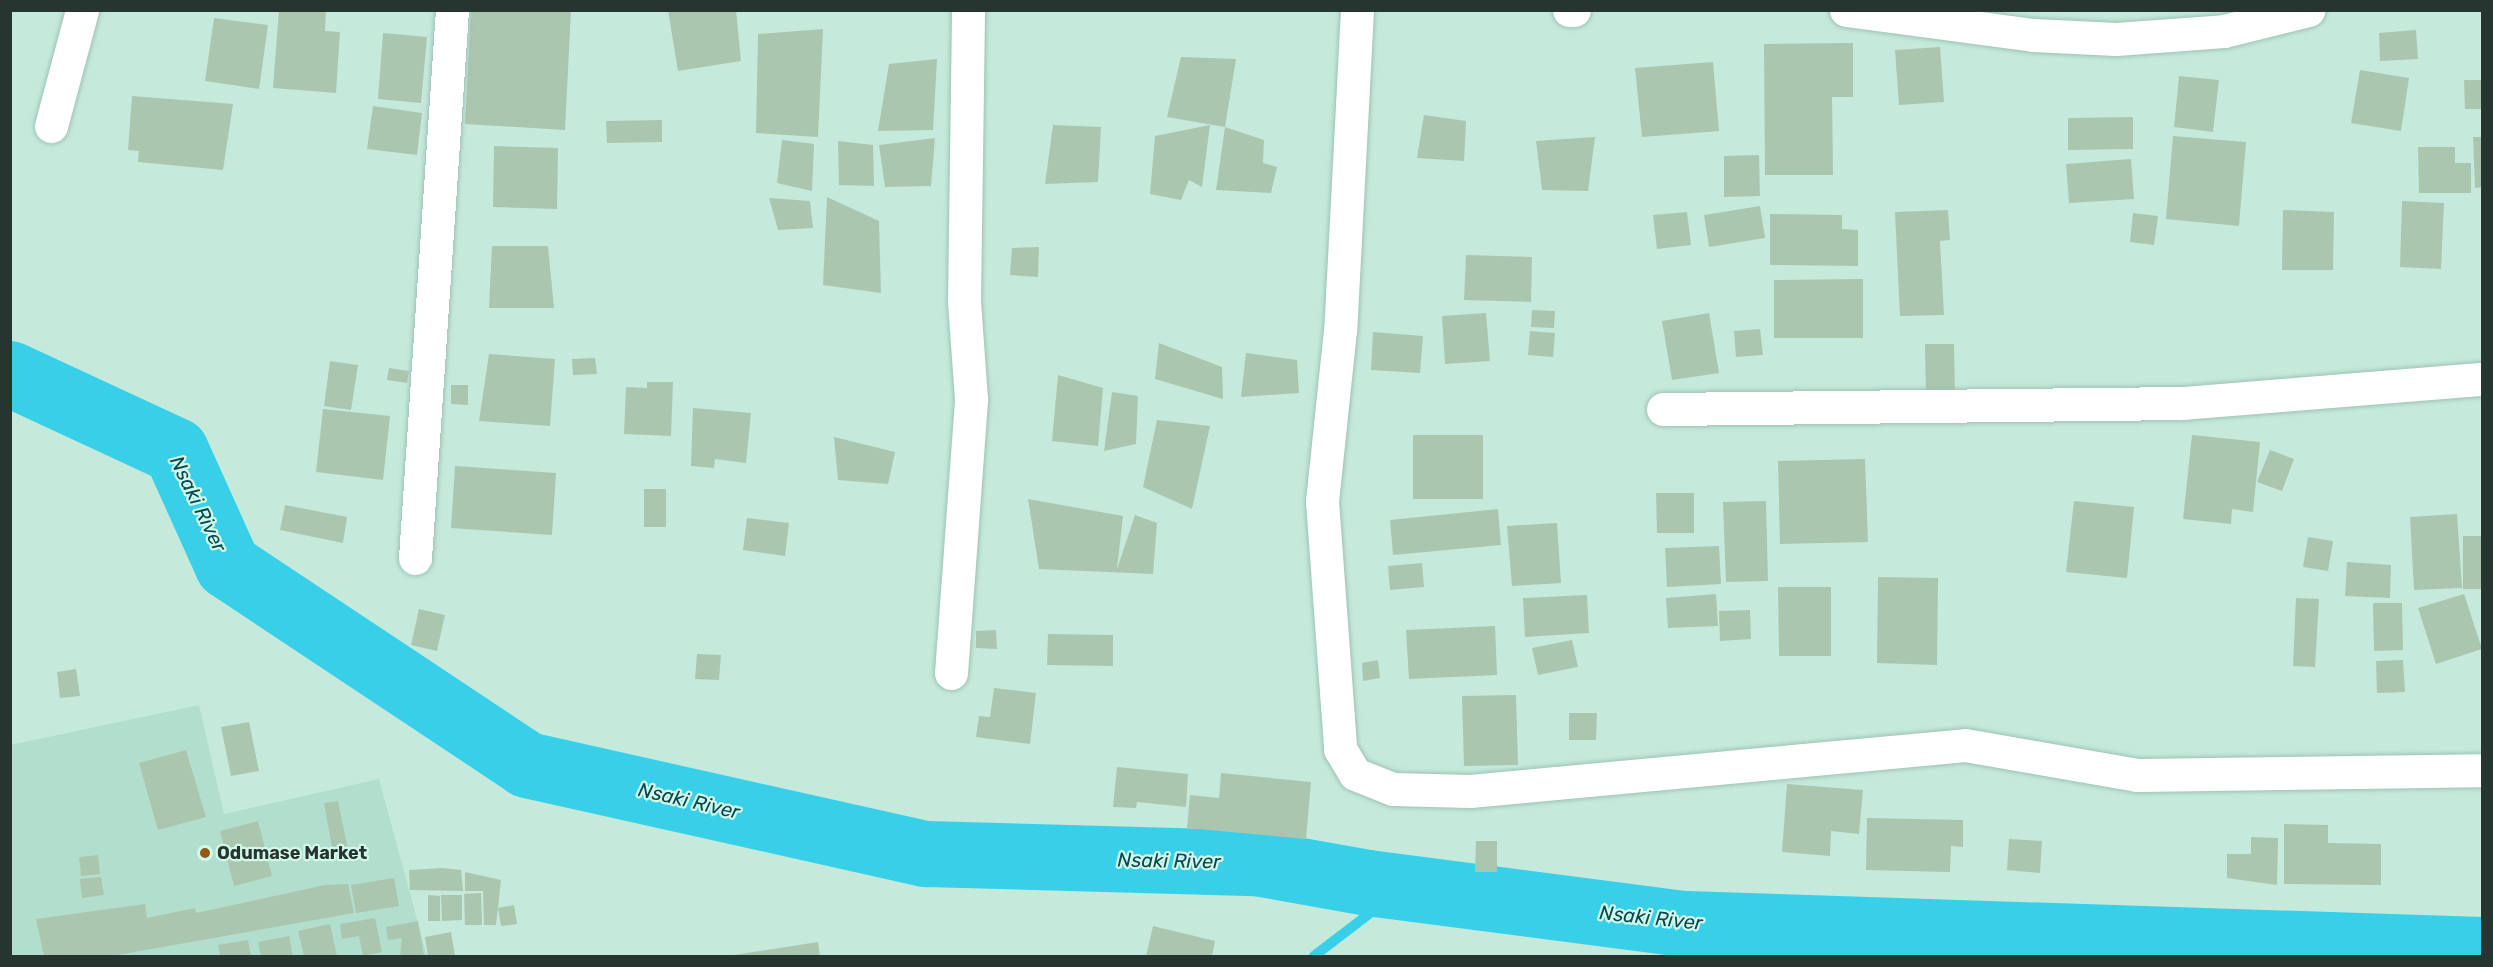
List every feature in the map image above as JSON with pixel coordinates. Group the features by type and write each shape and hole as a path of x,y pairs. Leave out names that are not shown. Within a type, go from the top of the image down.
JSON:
{"street":[{"path":"51,126 82,10"},
{"path":"415,558 452,10"},
{"path":"951,673 971,399 964,301 968,10"},
{"path":"1357,10 1340,330 1322,501 1340,749 1355,774 1393,789 1470,791 1633,778 1965,745 2137,775 2482,770"},
{"path":"1569,10 1574,10"},
{"path":"1846,10 2033,34 2116,39 2224,30 2308,10"},
{"path":"1663,409 2182,403 2482,379"}],"shaded area":[{"name":"Odumase Market","path":"199,705 224,814 379,779 427,956 11,956 10,745"}],"building":[{"path":"279,10 326,10 325,31 340,32 336,93 273,88"},
{"path":"471,10 571,10 565,130 465,124"},
{"path":"668,10 736,10 741,61 678,71"},
{"path":"214,18 268,25 259,89 205,81"},
{"path":"823,29 818,137 756,133 758,34"},
{"path":"2416,30 2418,59 2380,61 2379,33"},
{"path":"383,33 427,37 421,103 378,99"},
{"path":"1853,43 1853,97 1832,97 1833,175 1765,175 1764,44"},
{"path":"1940,47 1944,102 1899,105 1895,50"},
{"path":"1181,57 1236,59 1225,127 1167,117"},
{"path":"937,59 933,130 878,131 889,64"},
{"path":"1713,62 1719,131 1642,137 1635,68"},
{"path":"2360,70 2409,78 2401,131 2351,123"},
{"path":"2179,76 2219,80 2213,132 2174,127"},
{"path":"2464,80 2482,80 2482,109 2465,109"},
{"path":"132,96 233,104 223,170 138,162 139,151 128,150"},
{"path":"373,106 422,113 417,155 367,149"},
{"path":"1424,115 1466,121 1464,161 1417,158"},
{"path":"2133,117 2133,149 2068,150 2068,118"},
{"path":"662,120 662,142 607,143 606,121"},
{"path":"1053,125 1101,127 1098,182 1045,184"},
{"path":"1210,125 1202,187 1189,180 1181,200 1150,194 1155,136"},
{"path":"1225,127 1264,140 1263,163 1277,167 1271,193 1216,190"},
{"path":"2173,136 2246,142 2239,226 2166,219"},
{"path":"1595,137 1588,191 1542,190 1536,141"},
{"path":"2473,137 2482,137 2482,187 2475,188"},
{"path":"935,138 931,186 885,187 879,145"},
{"path":"782,140 814,144 812,191 777,183"},
{"path":"838,141 873,145 874,186 839,185"},
{"path":"494,146 558,148 557,209 493,207"},
{"path":"2418,147 2455,147 2455,163 2471,163 2471,193 2419,193"},
{"path":"1759,155 1760,196 1724,197 1724,156"},
{"path":"2131,159 2134,199 2069,203 2066,164"},
{"path":"827,197 879,221 881,293 823,285"},
{"path":"769,198 810,201 813,228 778,230"},
{"path":"2402,201 2444,203 2441,269 2400,267"},
{"path":"1760,206 1765,238 1709,247 1704,215"},
{"path":"1948,210 1950,240 1940,241 1944,315 1900,316 1895,212"},
{"path":"2283,210 2334,212 2333,270 2282,270"},
{"path":"1687,212 1691,245 1657,249 1653,215"},
{"path":"2133,213 2158,216 2154,245 2130,242"},
{"path":"1770,214 1842,215 1842,229 1858,230 1858,266 1770,265"},
{"path":"492,246 548,246 554,308 489,308"},
{"path":"1039,247 1038,277 1010,275 1012,248"},
{"path":"1466,255 1532,257 1531,302 1464,300"},
{"path":"1863,279 1863,338 1774,338 1774,280"},
{"path":"1532,310 1555,311 1554,328 1531,327"},
{"path":"1486,313 1490,361 1445,364 1442,316"},
{"path":"1709,313 1719,373 1672,380 1662,321"},
{"path":"1760,329 1763,355 1736,357 1734,331"},
{"path":"1530,331 1555,333 1553,357 1528,355"},
{"path":"1373,332 1423,336 1420,373 1371,370"},
{"path":"1159,343 1222,367 1223,399 1155,379"},
{"path":"1925,344 1954,344 1955,398 1926,398"},
{"path":"1246,353 1297,360 1299,393 1241,397"},
{"path":"489,354 555,359 550,426 479,421"},
{"path":"595,358 597,374 573,375 572,359"},
{"path":"330,361 358,365 351,410 324,406"},
{"path":"389,368 409,371 407,383 387,380"},
{"path":"1058,375 1103,388 1098,446 1052,441"},
{"path":"647,382 673,382 671,436 624,434 626,387 647,388"},
{"path":"451,385 468,385 468,405 451,404"},
{"path":"1112,392 1138,396 1136,444 1104,451"},
{"path":"693,408 751,413 746,463 715,459 714,468 691,466"},
{"path":"323,409 390,416 383,480 316,472"},
{"path":"1157,420 1210,426 1192,509 1143,487"},
{"path":"1413,435 1483,435 1483,499 1413,499"},
{"path":"2192,435 2260,442 2253,512 2232,509 2231,524 2183,519"},
{"path":"834,437 895,452 888,484 838,480"},
{"path":"2270,450 2294,459 2282,491 2257,482"},
{"path":"1865,459 1868,542 1780,544 1778,461"},
{"path":"455,466 556,473 552,535 451,528"},
{"path":"644,489 666,489 666,527 644,527"},
{"path":"1656,493 1694,493 1694,533 1657,533"},
{"path":"1028,499 1123,516 1117,569 1135,515 1157,523 1153,574 1039,569"},
{"path":"1766,501 1768,581 1726,582 1723,502"},
{"path":"2074,501 2134,507 2127,578 2066,572"},
{"path":"285,505 347,517 343,543 280,530"},
{"path":"1498,509 1501,545 1393,555 1390,520"},
{"path":"2457,514 2462,588 2414,590 2410,517"},
{"path":"747,518 789,523 785,556 743,550"},
{"path":"1557,523 1561,583 1512,586 1507,526"},
{"path":"2463,536 2482,536 2482,589 2463,589"},
{"path":"2308,537 2333,541 2328,571 2303,567"},
{"path":"1719,546 1721,584 1667,587 1665,548"},
{"path":"2347,562 2391,565 2390,598 2345,596"},
{"path":"1422,563 1424,587 1390,590 1388,566"},
{"path":"1878,577 1938,578 1937,665 1877,663"},
{"path":"1778,587 1831,587 1831,656 1779,656"},
{"path":"1716,594 1718,626 1668,628 1666,598"},
{"path":"2464,594 2482,649 2436,664 2418,608"},
{"path":"1587,595 1589,633 1525,637 1523,598"},
{"path":"2296,598 2319,599 2315,667 2293,666"},
{"path":"2373,603 2402,603 2403,650 2374,651"},
{"path":"419,609 445,615 437,651 411,645"},
{"path":"1750,610 1751,639 1720,641 1719,611"},
{"path":"1495,626 1497,675 1409,679 1406,630"},
{"path":"996,630 997,649 976,648 976,631"},
{"path":"1048,634 1113,635 1113,666 1047,665"},
{"path":"1572,640 1578,667 1538,675 1532,648"},
{"path":"697,654 721,655 719,680 695,679"},
{"path":"1378,660 1380,678 1363,681 1362,663"},
{"path":"2403,660 2405,692 2377,693 2376,661"},
{"path":"76,669 80,696 60,698 57,672"},
{"path":"994,688 1036,693 1030,744 976,737 979,716 990,717"},
{"path":"1516,695 1518,765 1464,766 1462,696"},
{"path":"1569,713 1597,713 1596,740 1569,740"},
{"path":"249,722 259,771 231,776 221,727"},
{"path":"186,750 206,817 158,830 139,763"},
{"path":"1117,767 1188,774 1186,807 1137,802 1136,808 1113,807"},
{"path":"1221,773 1311,782 1306,839 1187,828 1190,795 1219,798"},
{"path":"1787,784 1863,790 1859,834 1831,831 1830,856 1782,852"},
{"path":"338,801 349,855 334,858 324,803"},
{"path":"1867,818 1963,820 1963,847 1951,846 1950,872 1866,870"},
{"path":"258,821 272,876 234,886 220,831"},
{"path":"2284,824 2328,825 2328,843 2381,844 2381,885 2284,884"},
{"path":"2251,837 2278,838 2277,885 2227,878 2227,854 2251,854"},
{"path":"2009,839 2042,841 2040,873 2007,870"},
{"path":"1476,841 1497,841 1497,872 1475,872"},
{"path":"98,855 100,874 81,876 79,857"},
{"path":"442,868 461,870 463,891 410,890 409,870"},
{"path":"465,872 501,880 496,925 484,925 483,891 465,891"},
{"path":"101,877 104,895 82,898 80,879"},
{"path":"394,878 399,906 356,913 351,885"},
{"path":"348,884 354,913 112,956 44,956 36,919 145,904 147,918 195,908 196,913 325,885"},
{"path":"481,893 482,925 465,925 464,894"},
{"path":"428,895 440,896 440,921 428,921"},
{"path":"441,895 462,895 462,920 442,921"},
{"path":"514,905 517,924 501,926 498,908"},
{"path":"375,918 382,952 363,956 359,936 342,939 340,924"},
{"path":"418,921 424,956 400,956 402,938 388,940 386,927"},
{"path":"330,924 337,956 304,956 298,931"},
{"path":"1153,926 1215,941 1212,956 1146,956"},
{"path":"451,932 455,956 428,956 425,937"},
{"path":"289,936 293,956 261,956 258,942"},
{"path":"248,940 251,956 220,956 218,945"},
{"path":"818,942 820,956 734,956 734,955"}],"waterway":[{"name":"Nsaki River","path":"10,374 176,451 228,566 527,765 926,854 1256,863 1368,883 1685,924 2482,950"},
{"path":"1314,956 1403,888"}],"place":[{"name":"Odumase Market","path":"205,853"}]}
